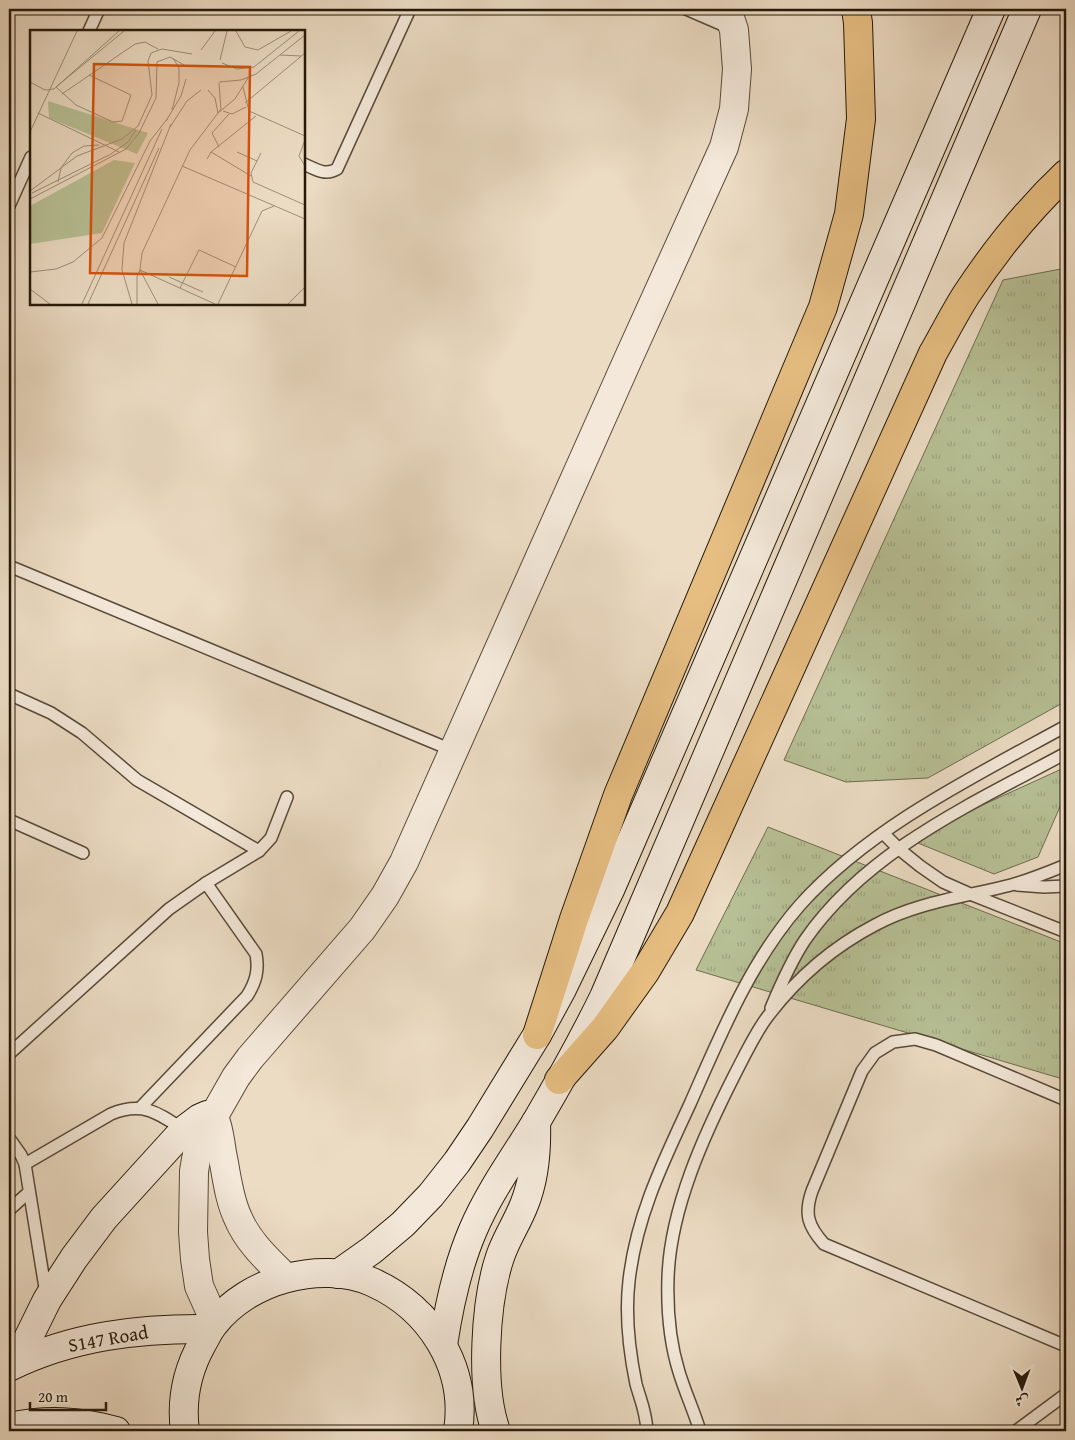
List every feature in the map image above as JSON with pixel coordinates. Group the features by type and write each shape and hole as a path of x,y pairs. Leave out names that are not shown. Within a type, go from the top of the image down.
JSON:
{"highway":[{"path":"537,1035 574,919 618,795 822,307 849,214 861,119 856,9"},
{"path":"559,1080 605,1028 645,972 680,913 714,842 934,352 965,297 1002,244 1044,195 1066,174"}],"main road":[{"path":"338,1274 403,1224 457,1162 537,1035 566,981 610,890 991,9"},
{"path":"443,1345 449,1306 459,1267 473,1230 490,1194 536,1121 587,1031 623,955 1027,9"},
{"path":"213,1325 199,1286 193,1232 194,1171 199,1142 236,1077 250,1058 356,937 385,896 404,862 632,348 724,147 734,109 737,69 734,16"},
{"path":"13,1365 47,1300 74,1258 104,1218 184,1130 200,1118 207,1115 214,1116"},
{"path":"214,1116 218,1127 231,1200 238,1218 246,1233 263,1256 286,1278"},
{"path":"496,1431 488,1397 488,1318 490,1297 500,1255 524,1205 533,1178 537,1150 536,1121"},
{"path":"185,1431 184,1394 193,1360 213,1325 239,1301 261,1287 286,1278 312,1273 338,1274 370,1282 400,1296 424,1318 443,1345 453,1369 459,1394 460,1419 458,1431"},
{"name":"S147 Road","path":"13,1365 64,1345 115,1333 213,1325"},
{"path":"9,1428 49,1421 89,1424 116,1431"}],"lane":[{"path":"89,30 99,9"},
{"path":"305,164 324,173 337,169 410,9"},
{"path":"686,9 734,16"},
{"path":"9,206 30,159"},
{"path":"9,566 454,751"},
{"path":"9,694 51,713 82,733 136,780 259,851"},
{"path":"646,1431 646,1415 630,1355 629,1282 634,1246 654,1185 722,1033 754,971 799,907 846,860 940,796 1066,726"},
{"path":"700,1431 679,1370 670,1324 668,1278 674,1231 687,1186 722,1100 767,1017 784,977 805,940 838,900 863,875 944,820 1066,752"},
{"path":"9,1054 169,909 206,883 259,851 271,838 287,797"},
{"path":"9,820 83,853"},
{"path":"883,833 920,866 944,882 1066,932"},
{"path":"767,1017 798,980 835,949 876,924 921,906 1013,884 1066,865"},
{"path":"140,1108 247,996 257,976 256,954 206,883"},
{"path":"1013,884 1066,886"},
{"path":"1066,1100 936,1045 915,1039 893,1042 875,1053 862,1071 807,1205 808,1219 814,1233 824,1244 1066,1346"},
{"path":"25,1164 111,1114 130,1108 140,1108 156,1112 184,1130"},
{"path":"9,1138 25,1164 47,1300"},
{"path":"9,1210 29,1192"},
{"path":"1016,1431 1066,1394"}],"green space":[{"path":"1066,268 1066,701 928,778 846,782 784,760 1003,280"},
{"path":"1066,767 1066,793 1038,857 994,874 908,839"},
{"path":"768,827 1066,944 1066,1080 696,970"}]}
